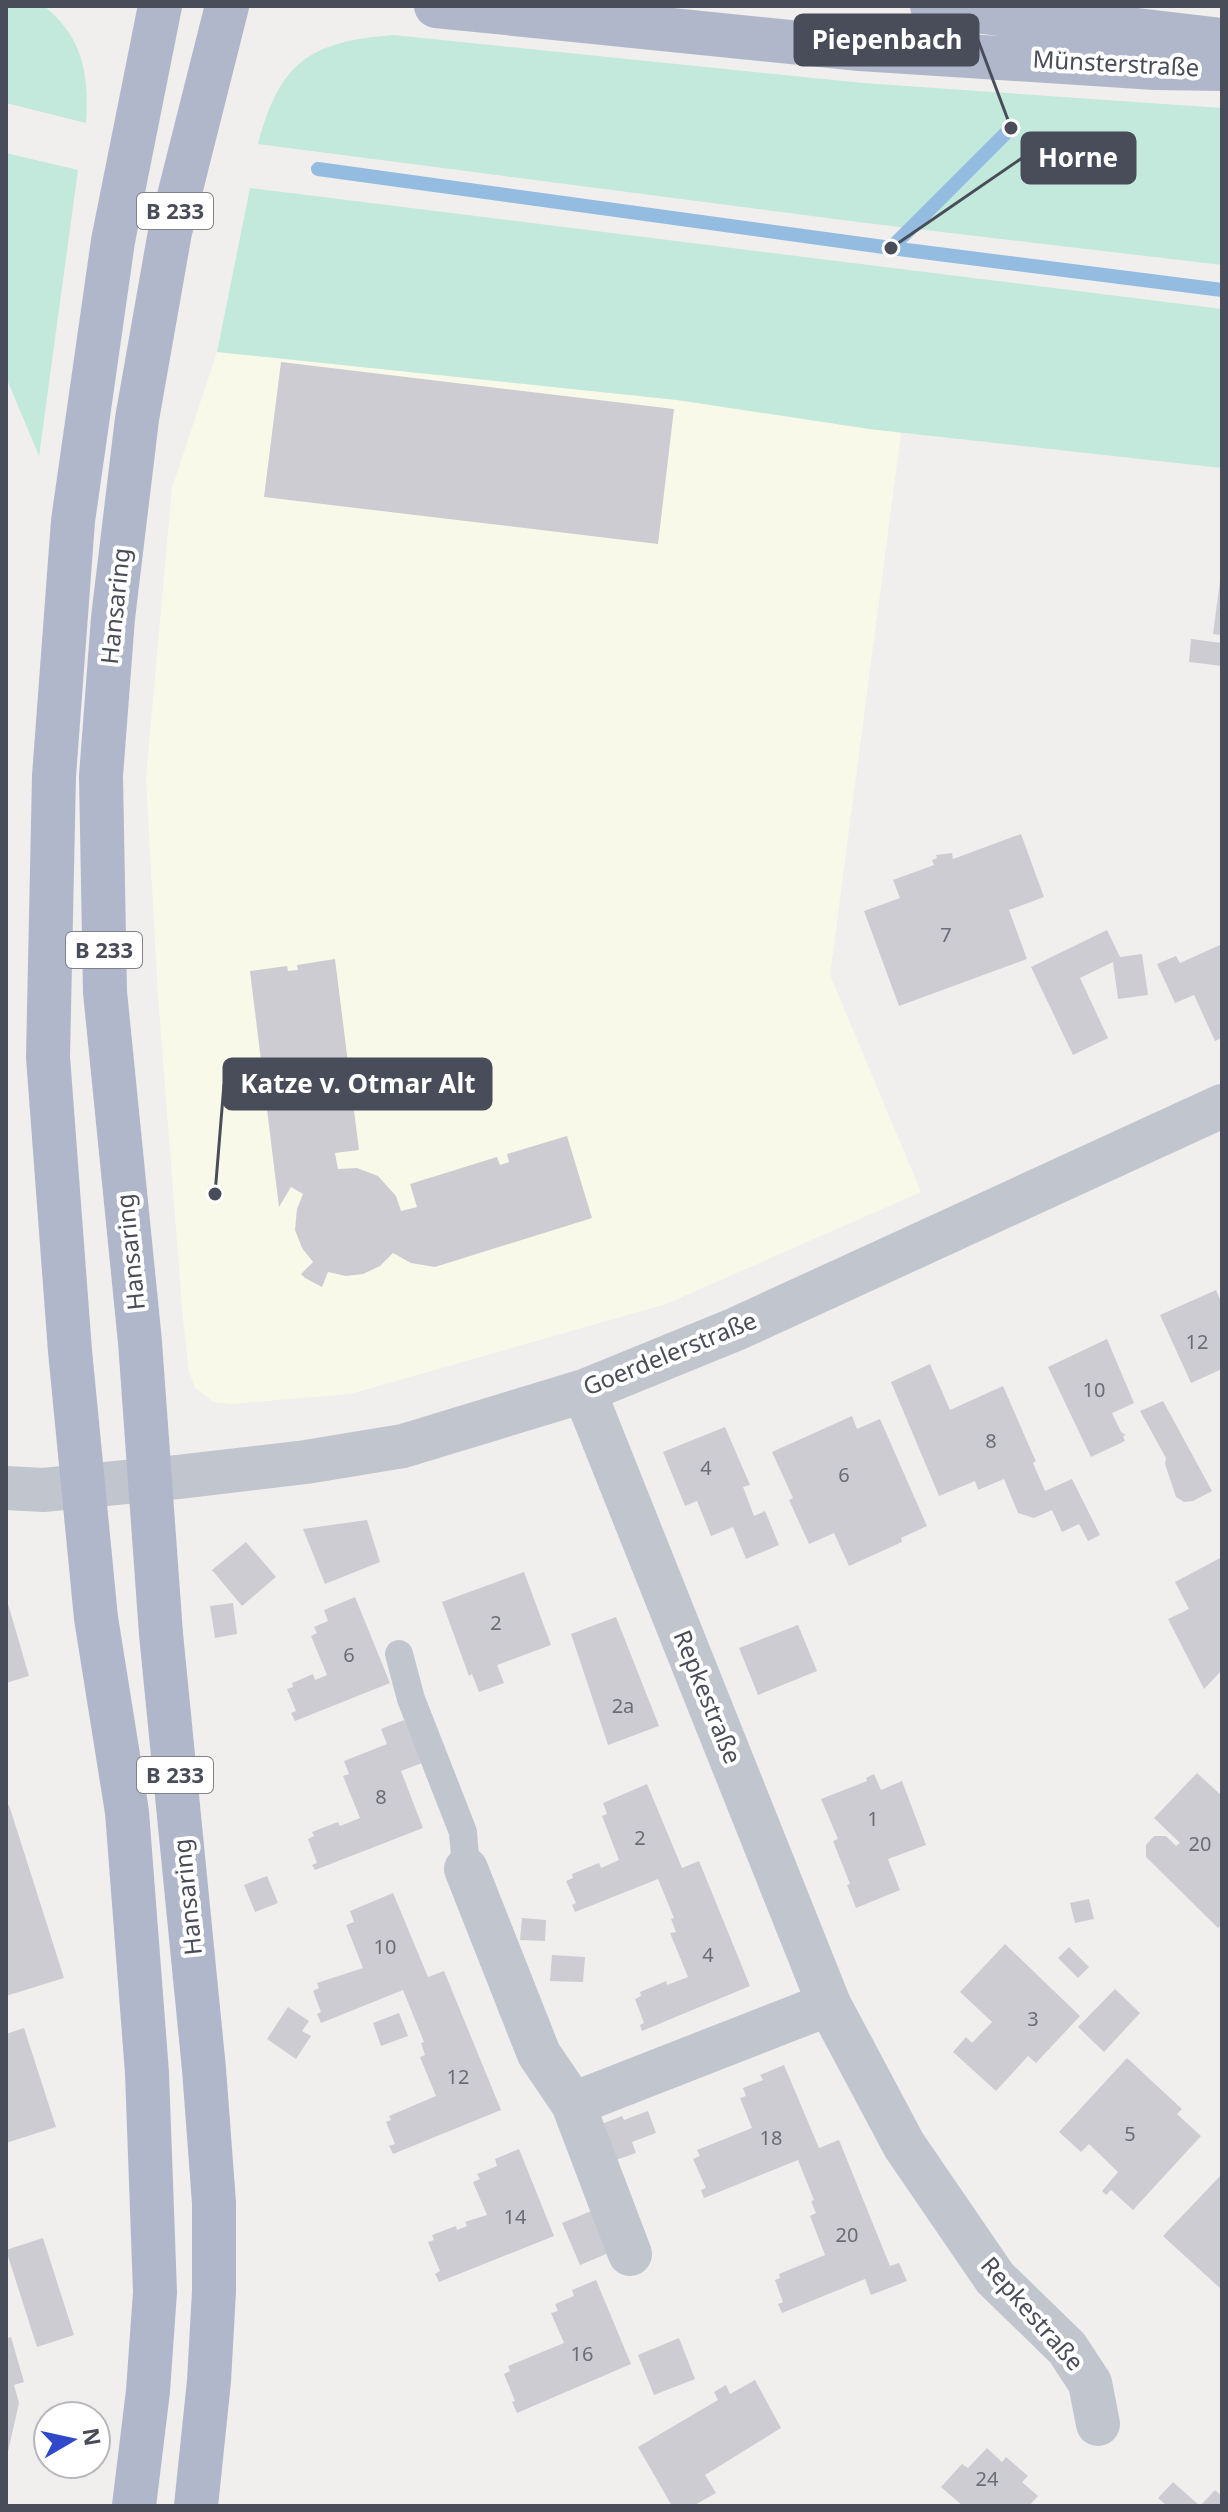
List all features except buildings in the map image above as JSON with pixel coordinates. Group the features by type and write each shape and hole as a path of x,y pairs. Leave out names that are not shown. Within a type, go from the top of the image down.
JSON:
{"main road":[{"name":"Hansaring","path":"134,2506 148,2391 155,2292 148,2087 127,1812 96,1618 83,1487 48,1057 54,776 73,521 113,241 160,6"},
{"name":"Hansaring","path":"196,2506 209,2381 214,2291 214,2203 105,992 101,776 113,618 137,419 170,232 227,6"},
{"name":"Münsterstraße","path":"436,6 860,49 1155,68 1222,69"},
{"name":"Münsterstraße","path":"932,6 1222,40"}],"street":[{"name":"Goerdelerstraße","path":"6,1488 43,1490 151,1480 306,1462 403,1446 584,1391 736,1329 1222,1106"},
{"name":"Repkestraße","path":"584,1391 829,2004 904,2145 995,2278 1067,2348 1090,2383 1098,2424"},
{"path":"466,1869 539,2054 573,2104 630,2254"},
{"path":"573,2104 829,2004"}],"lane":[{"path":"399,1654 411,1699 463,1832 466,1869"}],"shaded area":[{"path":"217,352 677,400 901,433 830,975 921,1192 666,1304 350,1394 231,1404 214,1402 195,1388 189,1371 183,1319 158,995 146,778 172,488"}],"green space":[{"path":"6,6 44,6 68,31 85,74 86,123 6,103"},
{"path":"393,35 863,83 1222,108 1222,265 858,222 258,144 277,93 288,75 303,61 340,43"},
{"path":"6,153 78,170 39,456 6,377"},
{"path":"250,188 1222,309 1222,468 869,429 677,400 217,352"}],"waterway":[{"path":"891,248 1011,128"},
{"path":"318,169 1222,290"}],"place":[{"name":"Piepenbach","path":"1011,128"},
{"name":"Horne","path":"891,248"},
{"name":"Katze v. Otmar Alt","path":"215,1194"}]}
